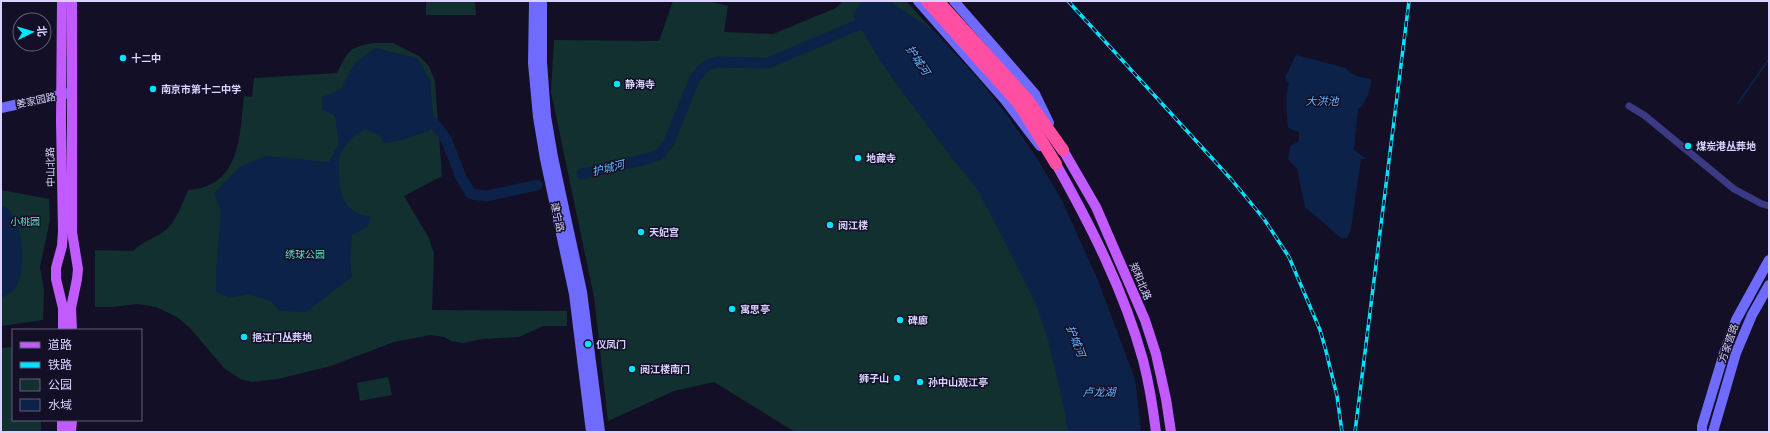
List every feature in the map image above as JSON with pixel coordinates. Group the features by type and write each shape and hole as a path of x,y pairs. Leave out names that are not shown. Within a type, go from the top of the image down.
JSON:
{"highway":[{"path":"927,1 1019,104 1056,164"},
{"name":"郑和北路","path":"938,1 1027,99 1063,150"}],"main road":[{"name":"中山北路","path":"62,1 72,232 78,269 71,308 72,329"},
{"name":"中山北路","path":"63,329 63,308 56,280 56,268 62,246 64,231 66,94 72,1"},
{"name":"建宁路","path":"534,1 534,70 538,117 545,159 574,294 591,432"},
{"name":"建宁路","path":"542,1 542,62 546,116 553,157 582,292 600,432"},
{"path":"918,1 1005,100 1033,138 1056,164 1083,213 1122,298 1143,360 1152,401 1156,432"},
{"name":"郑和北路","path":"954,1 1035,94 1063,150 1096,207 1145,320 1156,354 1166,399 1171,432"},
{"name":"姜家园路","path":"1,108 66,94"},
{"name":"方家营路","path":"1702,432 1702,426 1724,350 1736,320 1769,260"},
{"name":"方家营路","path":"1713,432 1736,353 1752,315 1769,285"},
{"path":"62,421 62,432"},
{"path":"71,432 72,421"}],"street":[{"path":"1630,106 1644,115 1734,190 1769,206"}],"green space":[{"path":"426,1 475,1 476,15 426,15"},
{"path":"673,1 708,1 728,6 724,32 773,34 836,8 843,1 906,1 979,80 1009,118 1036,157 1062,201 1098,281 1135,380 1141,432 795,432 714,382 674,391 608,421 594,297 551,92 554,40 659,41"},
{"name":"绣球公园","path":"374,43 393,43 419,56 429,66 435,81 442,176 404,196 429,238 434,254 432,310 567,311 567,326 543,326 519,337 482,339 464,343 451,341 444,337 430,335 394,342 331,366 278,379 252,382 240,379 224,368 190,328 177,317 156,307 137,304 112,307 95,307 95,250 133,251 141,244 167,229 171,225 188,190 204,187 216,181 226,172 237,149 240,136 244,96 252,97 254,78 337,73 350,51 359,46"},
{"name":"小桃园","path":"1,190 49,199 50,220 40,267 44,290 43,320 1,326"},
{"path":"12,347 12,421 41,421 41,432 1,432 1,348"},
{"path":"388,377 392,395 360,401 357,383"}],"water":[{"name":"卢龙湖","path":"862,1 889,1 934,31 979,80 1009,118 1036,157 1062,201 1098,281 1135,380 1141,432 1068,432 1048,339 1035,302 977,189 940,143 881,62 853,15"},
{"path":"375,48 417,58 430,80 434,123 429,131 402,140 385,143 380,136 365,129 356,134 347,143 342,151 339,158 339,179 340,188 345,202 355,212 362,215 371,216 367,227 352,235 350,258 352,277 306,312 279,311 272,302 250,294 229,298 216,292 216,270 221,211 214,193 240,167 266,156 329,162 339,144 335,116 322,109 322,97 340,90 355,63"},
{"name":"大洪池","path":"1296,55 1346,68 1354,75 1371,79 1371,87 1368,96 1358,109 1354,150 1366,159 1361,159 1351,229 1347,238 1341,238 1305,207 1297,169 1288,159 1290,146 1299,141 1299,132 1288,128 1286,100 1289,84 1285,78"},
{"path":"1,205 9,210 15,218 19,229 22,268 16,287 9,294 1,298"}],"waterway":[{"name":"护城河","path":"582,174 659,155 669,142 695,78 707,65 718,62 768,63 853,27 872,21"},
{"path":"1738,103 1769,59"},
{"path":"434,123 446,139 461,177 471,194 487,196 537,185"}],"railway":[{"path":"1068,1 1231,179 1264,219 1289,257 1320,330 1337,396 1342,432"},
{"path":"1355,432 1409,1"}],"place":[{"name":"十二中","path":"123,58"},
{"name":"静海寺","path":"617,84"},
{"name":"南京市第十二中学","path":"153,89"},
{"name":"煤炭港丛葬地","path":"1688,146"},
{"name":"地藏寺","path":"858,158"},
{"name":"阅江楼","path":"830,225"},
{"name":"天妃宫","path":"641,232"},
{"name":"寓思亭","path":"732,309"},
{"name":"碑廊","path":"900,320"},
{"name":"挹江门丛葬地","path":"244,337"},
{"name":"仪凤门","path":"588,344"},
{"name":"阅江楼南门","path":"632,369"},
{"name":"狮子山","path":"897,378"},
{"name":"孙中山观江亭","path":"920,382"}]}
